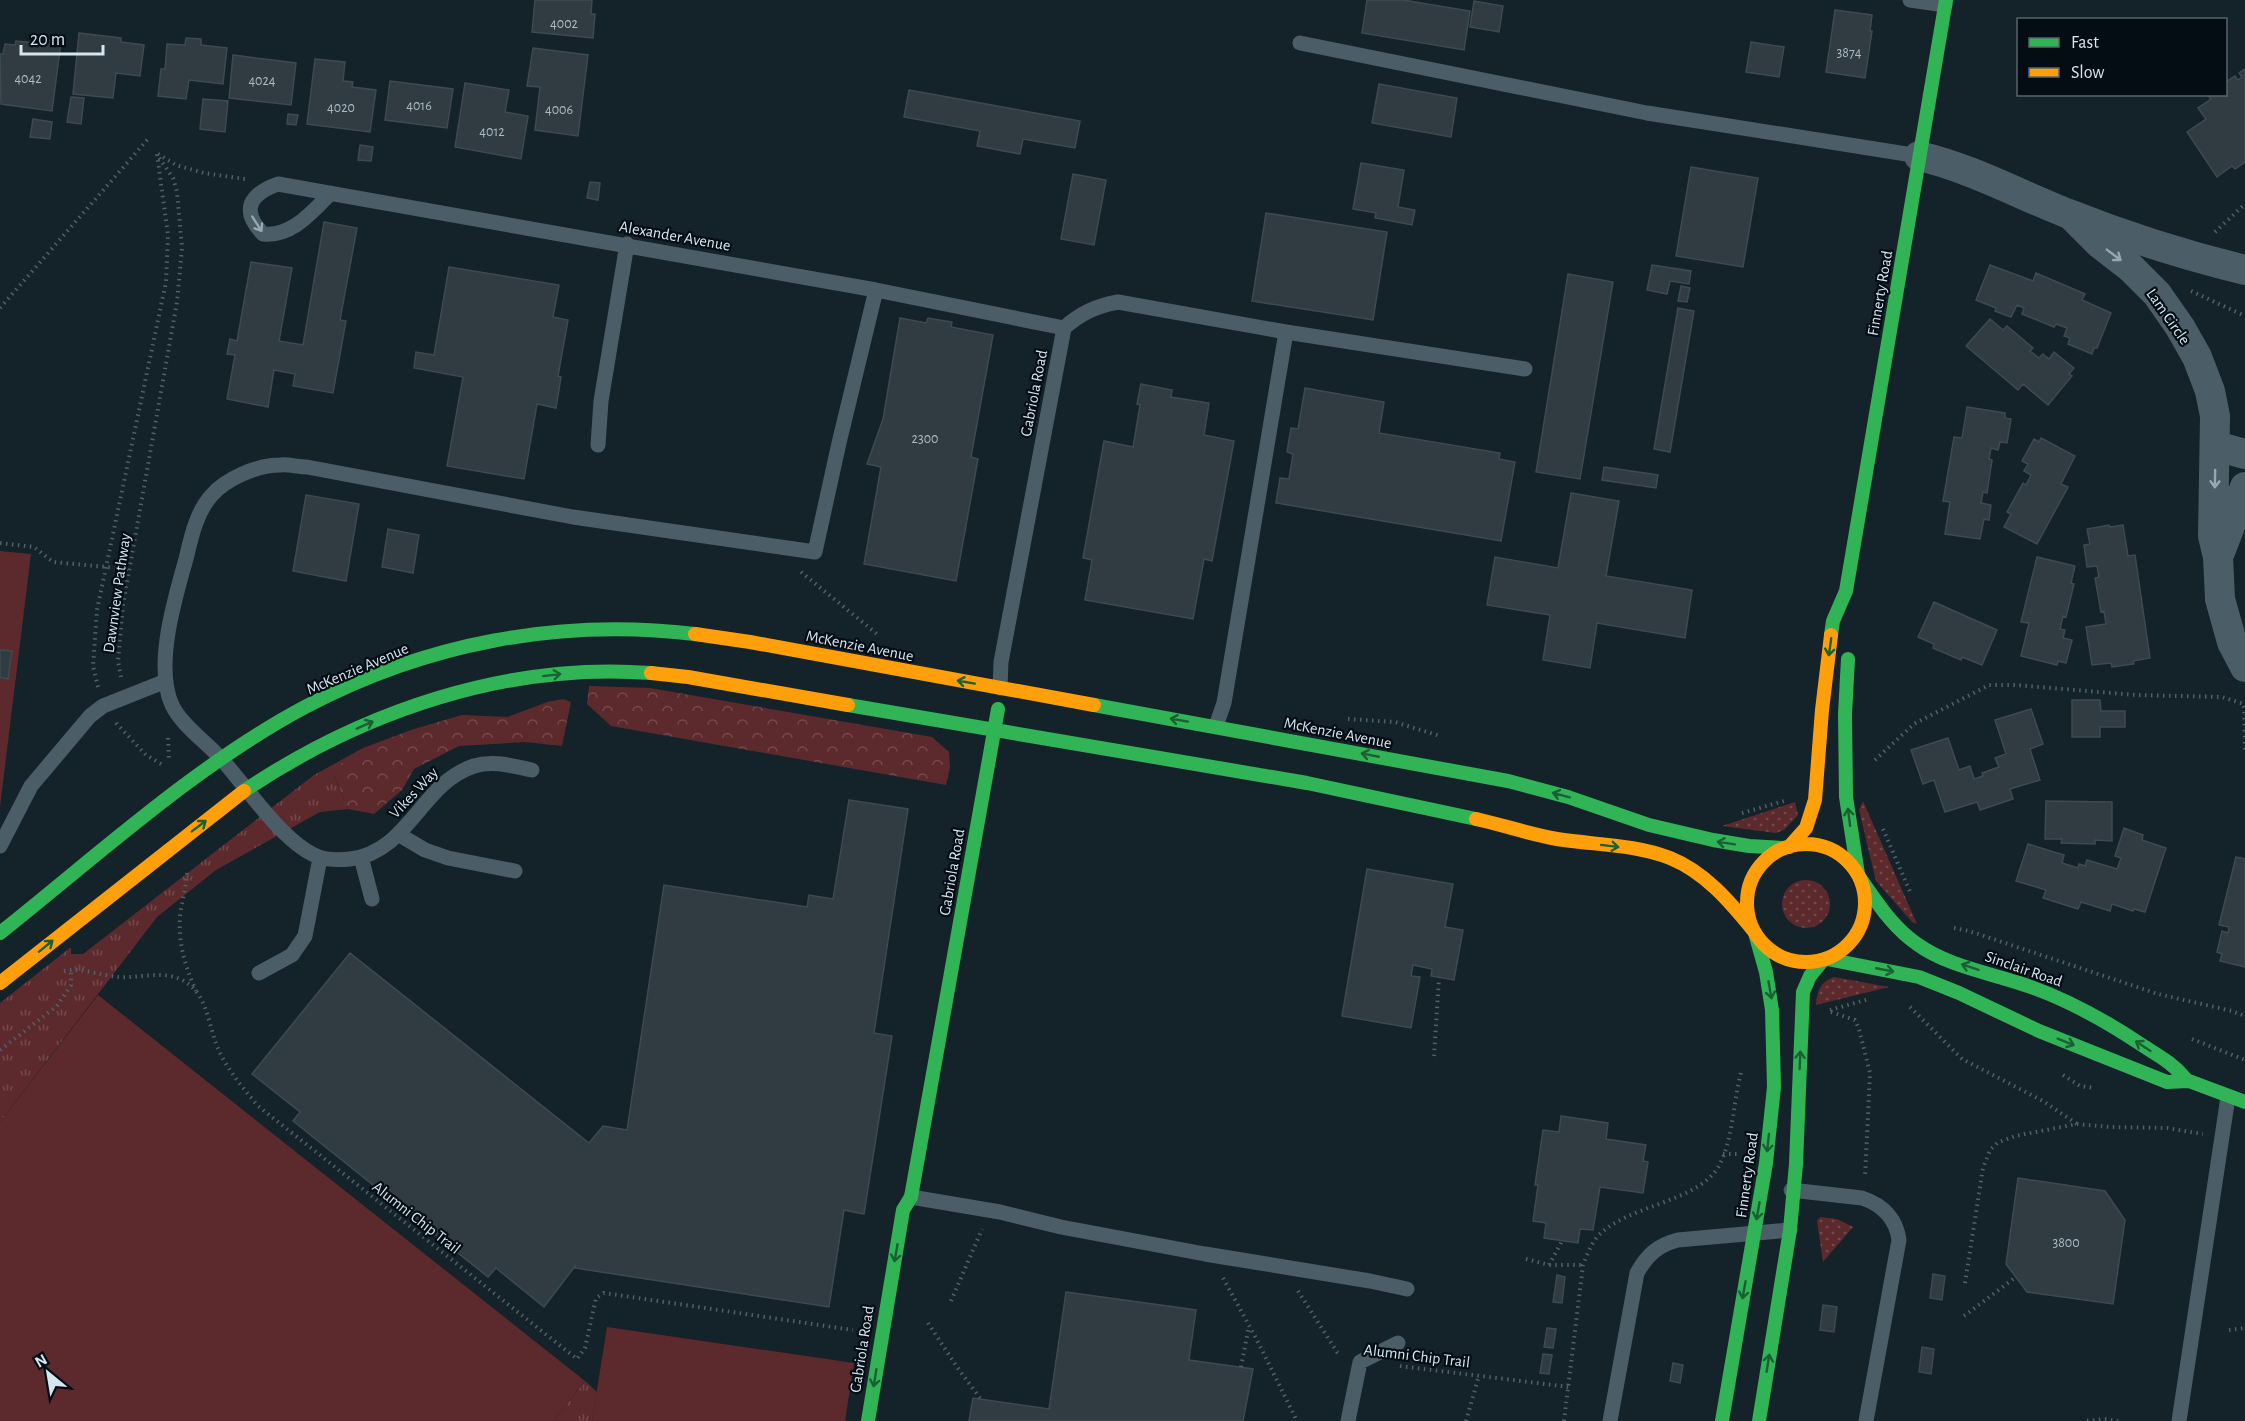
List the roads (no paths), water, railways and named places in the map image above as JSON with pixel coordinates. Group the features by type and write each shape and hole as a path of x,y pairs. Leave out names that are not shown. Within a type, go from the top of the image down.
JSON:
{"main road":[{"name":"Finnerty Road","path":"1787,848 1806,828 1815,800 1821,710 1833,621 1846,591 1945,3"},
{"name":"Finnerty Road","path":"1846,591 1849,613"},
{"name":"McKenzie Avenue","path":"0,933 223,760 267,729 302,709 395,668 463,646 559,630 628,628 704,634 1508,781 1568,797 1649,825 1702,838 1749,846 1787,848"},
{"path":"1759,1421 1790,1230 1794,1190 1803,992 1810,976 1825,959 1848,946 1861,925 1865,902 1846,797 1845,714 1849,644"},
{"path":"0,983 127,880 246,789 309,751 374,720 467,690 562,674 605,672 687,677 1212,766 1448,812 1552,838 1653,853 1683,864 1699,873 1718,889 1765,946 1785,959 1800,962 1825,959"},
{"name":"Gabriola Road","path":"868,1421 903,1210 911,1197 995,730 1000,688"},
{"path":"1754,932 1747,906 1751,882 1764,862 1787,848 1804,844 1828,849 1842,856 1859,876"},
{"name":"Sinclair Road","path":"1859,876 1893,922 1912,941 1949,960 2027,984 2084,1009 2176,1067 2189,1081 2245,1102"},
{"name":"Finnerty Road","path":"1722,1421 1762,1189 1773,1098 1775,1058 1771,994 1754,932"},
{"name":"Sinclair Road","path":"1825,959 1919,977 1959,993 2039,1031 2167,1082 2189,1081"}],"street":[{"name":"Lam Circle","path":"1919,156 1943,162 2071,215 2190,255 2245,270"},
{"name":"Lam Circle","path":"2071,215 2157,294 2197,357 2210,391 2215,416 2213,536 2218,557 2220,599 2232,642 2245,667"},
{"path":"2216,446 2245,454"},
{"name":"Lam Circle","path":"2218,557 2245,487"}],"lane":[{"path":"1910,0 1945,3"},
{"path":"1300,43 1647,113 1919,156"},
{"name":"Alexander Avenue","path":"331,193 307,217 275,235 263,234 254,225 250,212 253,199 262,190 278,184 331,193 627,244 876,290 1064,328"},
{"path":"598,446 601,401 627,244"},
{"path":"259,973 292,955 305,936 320,858 301,849 172,706 166,681 167,636 175,595 196,523 211,495 229,482 252,471 278,464 573,517 815,552 876,290"},
{"path":"1064,328 1087,311 1118,302 1286,332 1525,369"},
{"name":"Gabriola Road","path":"1000,688 1003,651 1064,328"},
{"path":"1216,726 1224,703 1286,332"},
{"path":"0,846 30,786 90,716 104,706 134,692 166,681"},
{"name":"Vikes Way","path":"320,858 342,860 361,857 385,844 411,822 440,785 455,774 475,766 495,763 532,770"},
{"path":"398,834 425,850 448,858 515,871"},
{"path":"361,857 372,899"},
{"path":"2179,1421 2228,1097"},
{"path":"1762,1189 1794,1190 1862,1198 1881,1207 1889,1214 1897,1230 1899,1240 1866,1421"},
{"path":"911,1197 1000,1212 1061,1227 1407,1289"},
{"path":"1610,1421 1637,1273 1653,1251 1678,1240 1790,1230"},
{"path":"1348,1421 1360,1362 1398,1343"}]}
